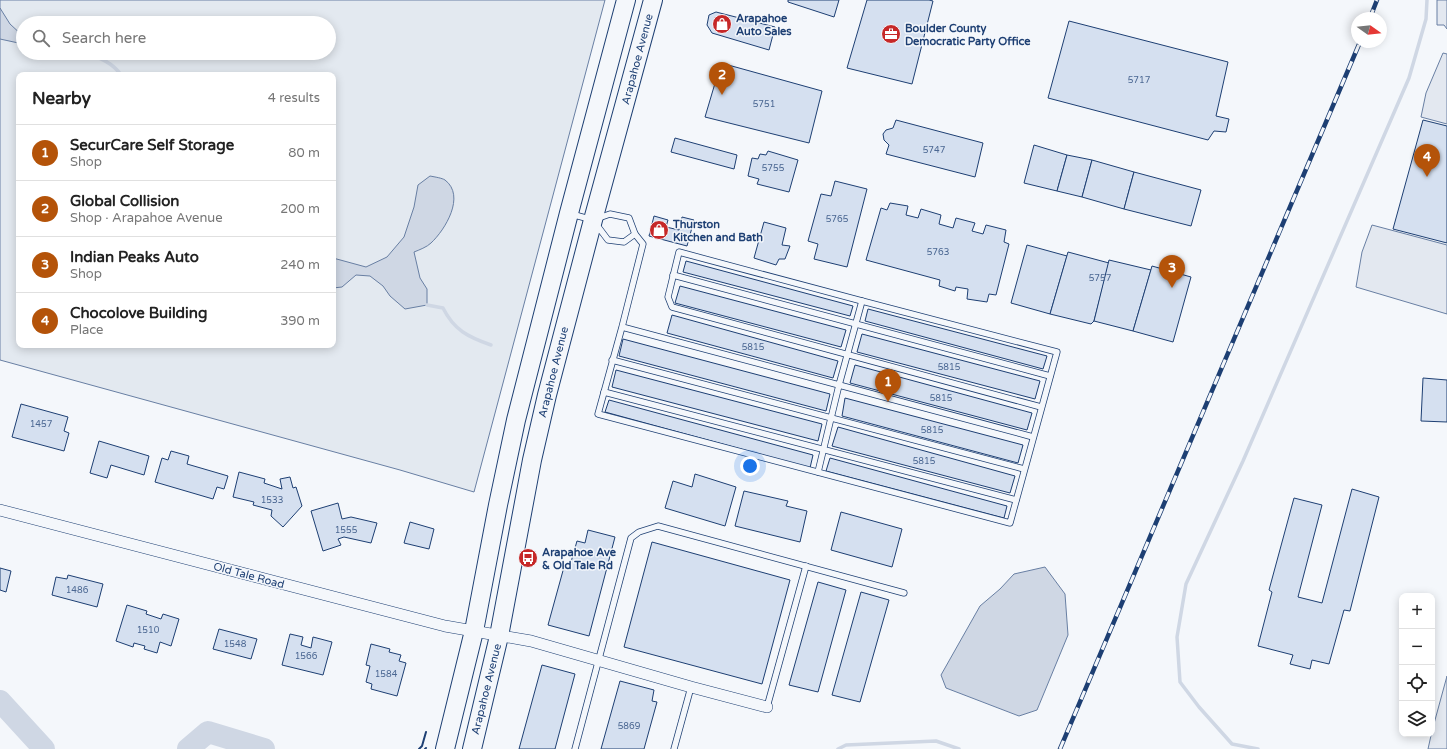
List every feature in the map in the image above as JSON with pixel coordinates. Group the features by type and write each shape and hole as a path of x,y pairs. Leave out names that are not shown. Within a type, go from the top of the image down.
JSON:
{"main road":[{"path":"445,749 474,631 514,427 626,0"},
{"name":"Arapahoe Avenue","path":"472,749 499,636 540,425 593,220 653,0"}],"street":[{"name":"Old Tale Road","path":"0,510 445,626 531,641 691,687 767,707"}],"lane":[{"path":"569,213 593,220 610,214 629,218 635,234 643,244 598,414 1010,523 1024,469 1034,437 1057,352 679,252 668,297 672,307 1042,407"},
{"path":"593,220 608,240 624,242 635,234"},
{"path":"673,275 1050,376"},
{"path":"818,472 839,384 862,301"},
{"path":"622,327 1034,437"},
{"path":"612,360 1024,469"},
{"path":"604,392 1016,500"},
{"path":"575,749 630,538 639,532 658,526 904,593"},
{"path":"767,707 806,566"},
{"path":"674,749 691,687"}],"shaded area":[{"path":"0,0 605,0 474,492 400,470 0,360"},
{"path":"1437,0 1447,0 1447,29 1444,25 1437,25"},
{"path":"0,8 10,24 16,30 16,42 0,39"},
{"path":"1443,53 1447,54 1447,124 1421,117 1426,93"},
{"path":"430,176 444,179 451,187 454,195 451,213 442,230 431,243 414,252 420,278 427,289 427,305 405,309 390,296 383,286 370,276 356,275 342,287 336,288 336,259 366,267 387,257 404,237 414,207 418,185"},
{"path":"1372,225 1447,245 1447,314 1356,287 1362,252"},
{"path":"1045,567 1065,594 1068,635 1037,710 1019,716 946,688 941,675 980,606 1000,589 1014,574"},
{"path":"1447,676 1447,749 1428,749 1431,737 1435,737 1435,720"}],"building":[{"path":"788,0 839,0 834,17 788,2"},
{"name":"Boulder County Democratic Party Office","path":"867,0 933,1 912,84 847,68"},
{"path":"716,12 775,27 769,50 712,33 707,25 709,15"},
{"path":"1069,21 1228,62 1216,116 1229,119 1226,132 1214,131 1208,140 1048,98"},
{"path":"721,63 822,91 809,143 705,117"},
{"path":"896,120 983,143 975,177 886,154 889,145 884,140 883,134 886,130 893,128"},
{"path":"1423,120 1447,126 1447,243 1393,229"},
{"path":"675,138 737,155 734,169 671,152"},
{"path":"1034,145 1067,155 1057,191 1024,183"},
{"path":"768,151 798,160 789,192 757,184 759,179 748,176 752,158 758,159 760,154 766,155"},
{"path":"1067,155 1092,160 1082,197 1057,191"},
{"path":"1092,160 1134,172 1124,209 1082,197"},
{"path":"1134,172 1201,190 1191,226 1124,209"},
{"path":"835,181 867,189 847,267 814,259 818,244 808,241 821,194 831,196"},
{"path":"890,203 908,206 906,215 918,218 921,209 941,215 939,224 953,228 956,218 975,223 972,231 983,234 986,225 1006,230 1004,242 1009,244 996,295 989,294 987,302 967,299 968,289 956,287 955,291 939,286 940,280 866,260 881,208 887,210"},
{"path":"654,216 668,220 666,227 679,230 682,217 694,220 687,246 649,236"},
{"path":"764,222 786,228 782,245 790,246 785,259 779,259 776,265 754,258"},
{"path":"1027,245 1067,256 1050,314 1011,303"},
{"path":"1068,252 1109,263 1094,321 1091,324 1050,314"},
{"path":"1109,260 1151,270 1133,331 1094,321"},
{"path":"686,261 853,306 850,316 683,272"},
{"path":"1152,266 1191,277 1173,342 1133,331"},
{"path":"680,286 846,330 841,347 675,303"},
{"path":"868,309 1047,356 1043,369 865,321"},
{"path":"672,315 838,361 833,378 667,333"},
{"path":"862,334 1040,381 1035,399 857,352"},
{"path":"623,339 830,394 826,411 619,356"},
{"path":"855,365 1032,413 1027,430 850,383"},
{"path":"616,370 822,424 818,441 612,387"},
{"path":"1423,378 1447,380 1447,422 1421,421"},
{"path":"845,398 1023,445 1018,463 842,416"},
{"path":"609,400 813,455 810,468 605,412"},
{"path":"21,404 68,417 64,431 69,433 64,451 12,437"},
{"path":"838,427 1015,476 1010,493 832,446"},
{"path":"99,441 149,456 144,475 111,465 107,478 90,473"},
{"path":"171,451 189,456 187,464 228,476 224,489 217,487 213,499 155,482 162,458 168,460"},
{"path":"830,458 1007,506 1004,518 826,471"},
{"path":"239,472 265,479 264,483 282,489 280,479 290,477 293,488 296,487 302,506 283,527 271,516 272,510 253,505 254,502 233,497"},
{"path":"695,474 736,487 725,526 665,508 673,481 692,487"},
{"path":"1352,489 1379,497 1350,611 1344,610 1329,664 1312,660 1310,669 1290,664 1293,655 1258,646 1272,592 1269,590 1294,498 1322,505 1298,597 1322,603"},
{"path":"744,491 788,501 786,506 807,511 800,542 735,526"},
{"path":"338,503 342,519 351,517 377,523 371,543 344,537 338,539 341,545 323,551 311,511"},
{"path":"841,512 902,529 892,567 831,550"},
{"path":"410,522 434,529 429,549 404,543"},
{"path":"588,530 615,537 589,636 548,625 564,567 569,569 577,541 585,543"},
{"path":"652,542 790,580 762,684 624,647"},
{"path":"0,568 11,571 6,592 0,590"},
{"path":"68,575 103,584 97,607 52,595 56,577 67,579"},
{"path":"818,582 846,590 818,692 789,685"},
{"path":"861,592 889,600 860,702 832,695"},
{"path":"127,605 147,611 146,614 161,619 163,614 179,619 171,646 160,642 157,653 144,649 145,646 134,643 133,647 116,641"},
{"path":"219,629 257,639 251,659 213,649"},
{"path":"290,634 303,637 301,645 311,648 313,637 332,642 323,675 282,665"},
{"path":"371,644 390,649 389,652 401,655 399,661 406,663 397,696 371,689 372,684 366,682 370,666 366,665"},
{"path":"542,665 575,674 555,749 519,749"},
{"path":"620,681 654,690 652,701 657,702 644,749 601,749"}],"waterway":[{"path":"1258,749 1232,744 1199,707 1180,682 1177,637 1186,584 1243,461 1409,78 1426,19 1427,0"},
{"path":"103,60 119,72"},
{"path":"427,305 443,308 447,316 462,332 491,345"},
{"path":"0,701 44,749"},
{"path":"188,749 208,732 264,749"},
{"path":"838,749 846,745 936,741 959,749"}],"railway":[{"path":"1372,12 1377,0"},
{"path":"1060,749 1357,48"}],"wall":[{"path":"419,749 422,746 426,732"}],"place":[{"name":"Arapahoe Auto Sales","path":"722,24"},
{"name":"Boulder County Democratic Party Office","path":"891,34"},
{"name":"Global Collision","path":"722,95"},
{"name":"Chocolove Building","path":"1427,177"},
{"name":"Thurston Kitchen and Bath","path":"659,230"},
{"name":"Indian Peaks Auto","path":"1172,288"},
{"name":"SecurCare Self Storage","path":"888,402"},
{"name":"Arapahoe Ave & Old Tale Rd","path":"528,558"}]}
